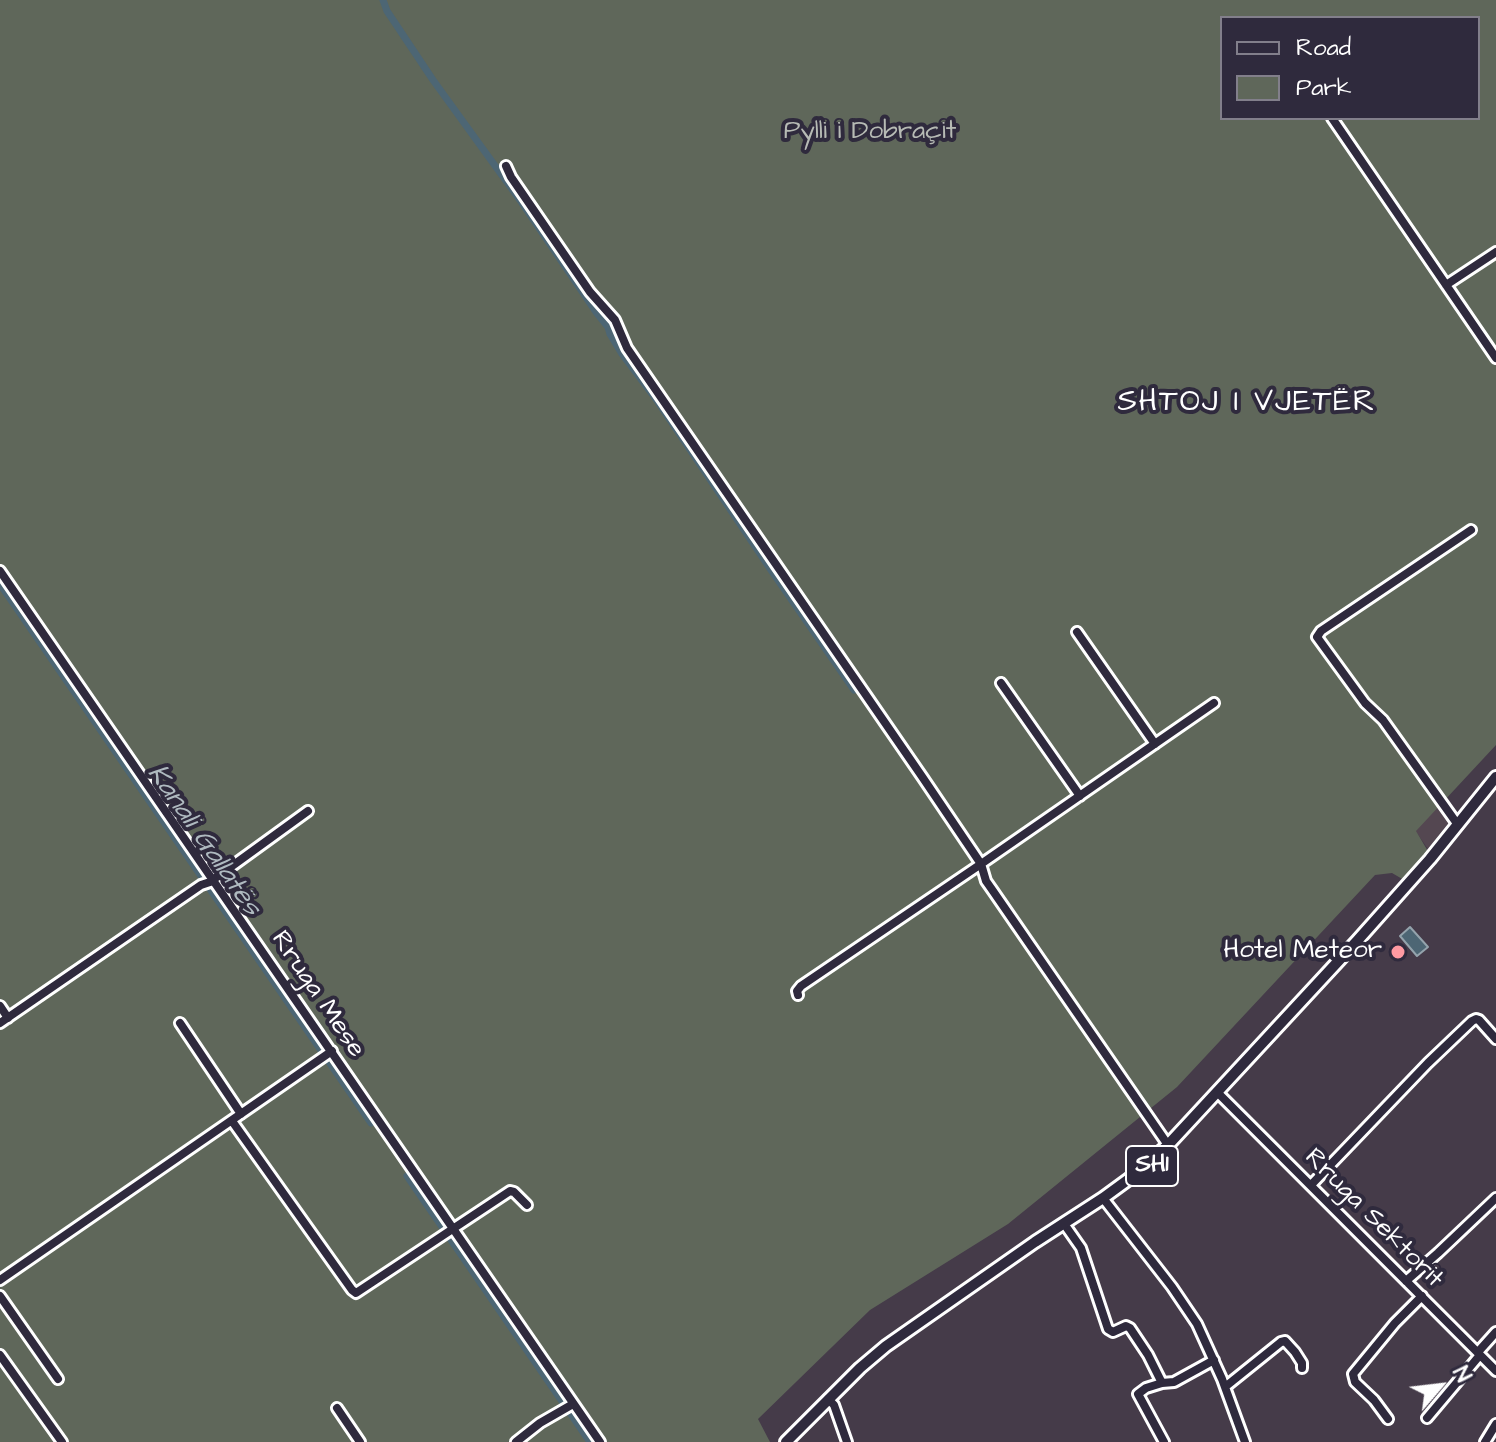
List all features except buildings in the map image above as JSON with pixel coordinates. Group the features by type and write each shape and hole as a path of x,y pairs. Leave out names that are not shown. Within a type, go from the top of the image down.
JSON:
{"main road":[{"name":"SH1","path":"993,1273 1129,1179 1168,1145 1267,1044 1458,825 1496,777"},
{"name":"SH1","path":"786,1442 860,1368 902,1333 1106,1202 1153,1165 1188,1132 1219,1094"}],"street":[{"path":"1333,120 1496,358"},
{"path":"506,166 585,286 615,320 627,348 981,864 986,881 1168,1145"},
{"path":"1446,285 1496,252"},
{"path":"1458,825 1383,720 1365,703 1317,637 1321,631 1471,530"},
{"name":"Rruga Mese","path":"0,571 208,882 330,1053 448,1231 600,1442"},
{"path":"1077,632 1155,744"},
{"path":"1001,683 1080,796"},
{"path":"798,995 801,986 1214,703"},
{"path":"0,1006 4,1020 308,811"},
{"path":"1311,1185 1472,1021 1479,1020 1496,1039"},
{"path":"180,1023 241,1114"},
{"path":"0,1280 330,1053"},
{"name":"Rruga Sektorit","path":"1219,1094 1496,1371"},
{"path":"232,1121 356,1293 510,1191 527,1205"},
{"path":"1406,1281 1496,1198"},
{"path":"1106,1202 1183,1302 1203,1336 1245,1442"},
{"path":"1067,1228 1081,1248 1108,1329 1113,1332 1126,1326 1130,1328 1162,1383"},
{"path":"0,1296 58,1379"},
{"path":"1388,1419 1355,1382 1353,1374 1422,1296"},
{"path":"1427,1418 1496,1332"},
{"path":"1225,1387 1285,1341 1299,1358 1302,1368"},
{"path":"0,1355 62,1442"},
{"path":"1164,1442 1138,1394 1146,1388 1174,1382 1214,1360"},
{"path":"828,1399 834,1405 847,1442"},
{"path":"516,1442 528,1431 571,1405"},
{"path":"337,1408 360,1442"},
{"path":"1485,1442 1496,1424"}],"shaded area":[{"path":"1406,757 1450,821 1428,849 1377,776"}],"green space":[{"name":"Pylli i Dobraçit","path":"0,0 1496,0 1496,745 1416,831 1429,853 1404,880 1392,873 1375,875 1177,1087 1008,1224 870,1310 758,1419 770,1442 0,1442"}],"water":[{"path":"1410,927 1428,947 1417,956 1400,936"}],"waterway":[{"path":"383,0 387,11 433,80 608,327 622,354 854,690"},
{"name":"Kanali Gallatës","path":"0,584 371,1123"},
{"name":"Kanali Gallatës","path":"407,1176 590,1442"}],"place":[{"name":"Hotel Meteor","path":"1398,952"}],"district":[{"name":"SHTOJ I VJETËR","path":"1247,404"}]}
